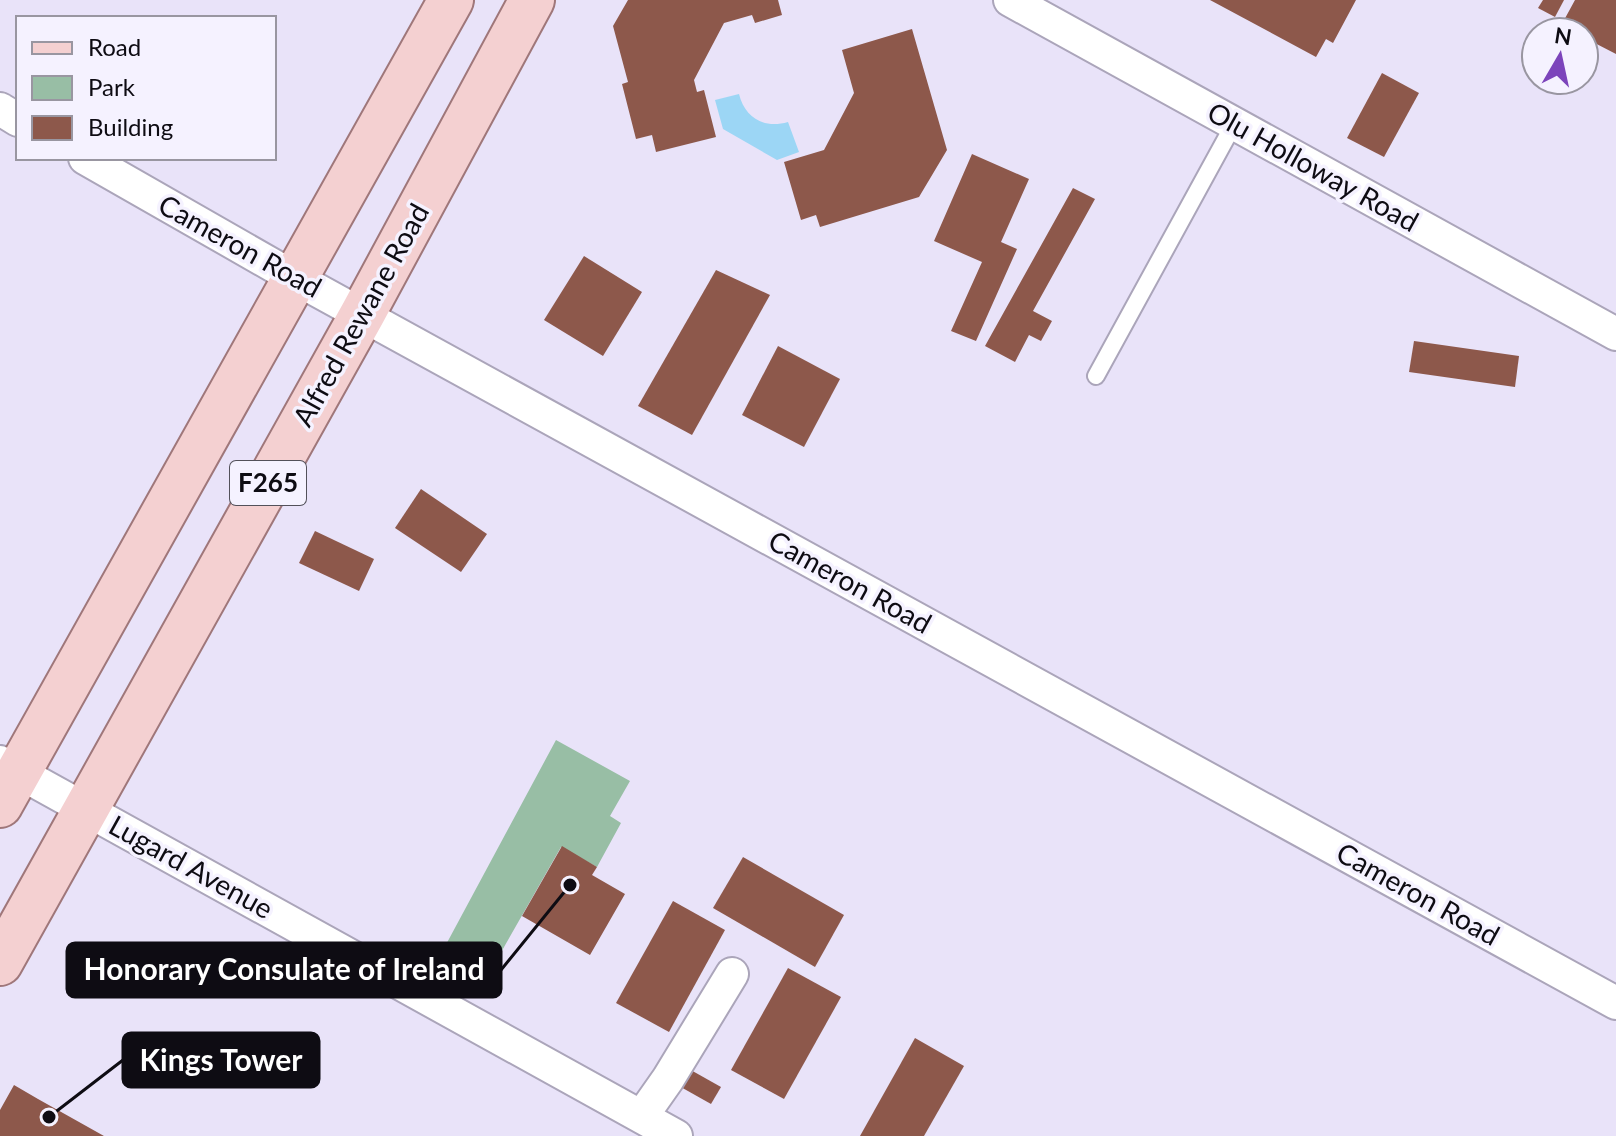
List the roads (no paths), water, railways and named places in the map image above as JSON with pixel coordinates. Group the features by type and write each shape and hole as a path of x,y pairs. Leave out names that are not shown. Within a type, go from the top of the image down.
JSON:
{"main road":[{"name":"F265","path":"6,780 451,0"},
{"name":"Alfred Rewane Road","path":"0,963 363,313 532,0"}],"street":[{"name":"Olu Holloway Road","path":"1010,0 1616,334"},
{"name":"Cameron Road","path":"88,160 295,278 1616,1003"},
{"name":"Lugard Avenue","path":"6,780 86,808 655,1128"},
{"path":"655,1128 668,1079 732,974"}],"lane":[{"path":"1096,376 1234,124"}],"water":[{"path":"739,94 746,109 757,120 771,124 788,122 799,152 777,160 723,129 715,100"}],"place":[{"name":"Honorary Consulate of Ireland","path":"570,885"},
{"name":"Kings Tower","path":"49,1117"}]}
